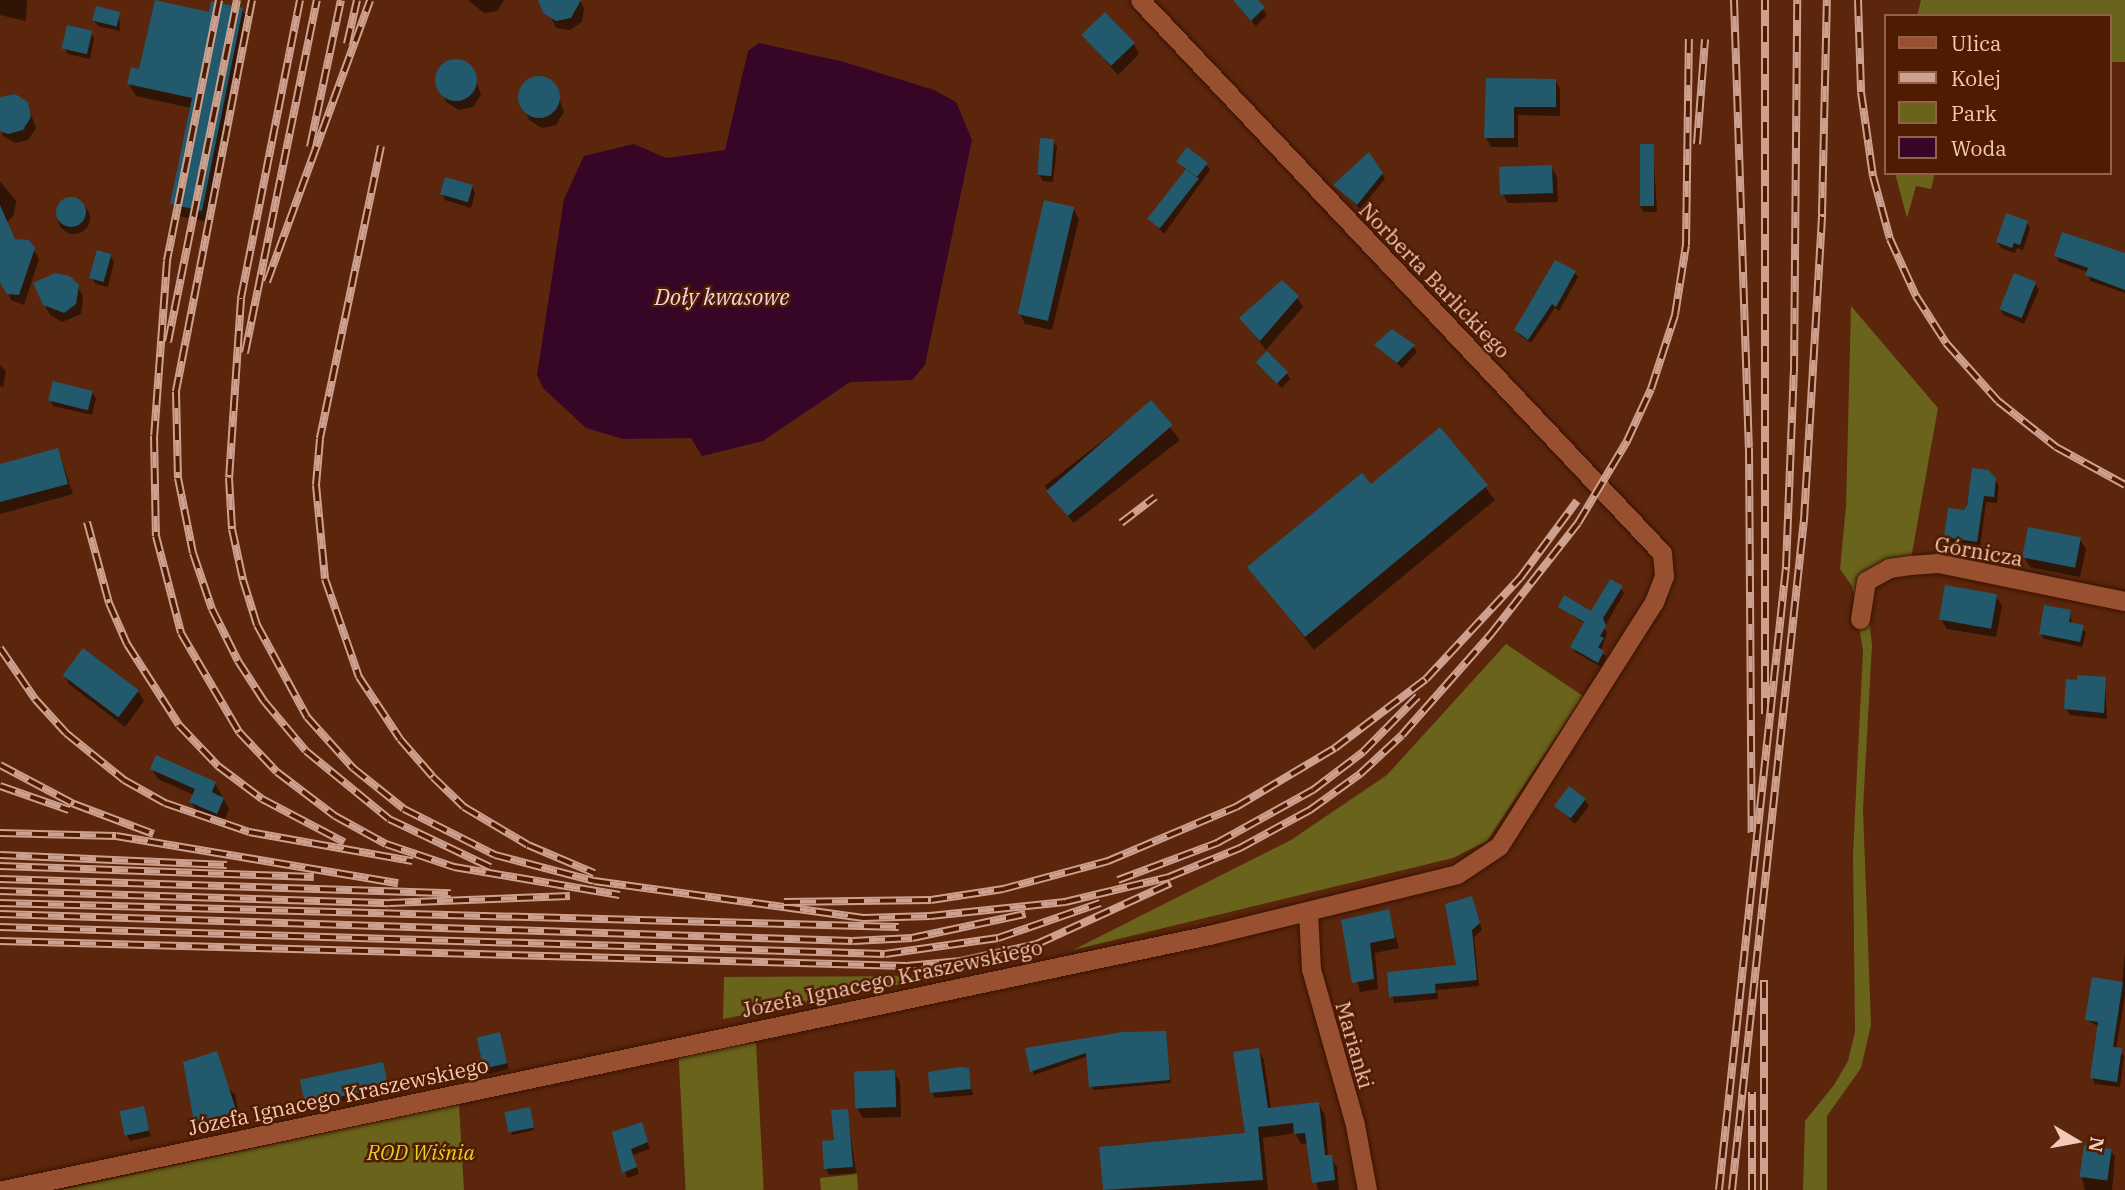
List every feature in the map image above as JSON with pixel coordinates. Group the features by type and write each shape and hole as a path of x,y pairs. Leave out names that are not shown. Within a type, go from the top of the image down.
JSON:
{"street":[{"name":"Norberta Barlickiego","path":"1140,0 1657,546 1665,566 1654,602"},
{"name":"Górnicza","path":"1860,618 1867,581 1889,568 1920,564 1938,563 2125,601"},
{"name":"Józefa Ignacego Kraszewskiego","path":"3,1190 1308,912 1457,874 1492,853 1526,808 1654,602"},
{"name":"Marianki","path":"1308,912 1311,968 1355,1125 1367,1190"}],"green space":[{"path":"1921,0 2125,0 2125,62 2111,62 2111,14 1918,14"},
{"path":"1896,175 1934,175 1931,189 1916,186 1907,218"},
{"path":"1851,306 1938,408 1909,570 1873,587 1869,618 1872,645 1863,809 1871,1025 1861,1068 1827,1116 1827,1190 1803,1190 1805,1121 1834,1085 1848,1061 1855,1032 1853,854 1863,650 1852,586 1840,569 1846,506"},
{"path":"1506,644 1583,696 1487,841 1453,858 1073,950 1291,840 1387,775"},
{"path":"942,976 723,1019 724,977"},
{"path":"756,1043 764,1190 686,1190 678,1047"},
{"name":"ROD Wiśnia","path":"459,1104 464,1190 60,1190"},
{"path":"857,1174 858,1190 821,1190 820,1178"}],"water":[{"name":"Doły kwasowe","path":"759,43 844,62 934,90 956,102 972,140 925,365 912,380 850,382 763,441 702,456 691,438 623,439 586,428 543,388 537,375 564,199 584,156 634,144 666,158 725,150 748,51"}],"building":[{"path":"155,0 209,12 211,1 243,8 202,211 170,204 192,98 127,84 131,67 139,69"},
{"path":"538,0 581,0 571,18 556,21 543,13"},
{"path":"1233,0 1258,0 1265,7 1251,21"},
{"path":"96,6 120,12 117,27 92,21"},
{"path":"1105,12 1135,43 1111,66 1081,35"},
{"path":"67,25 92,31 87,54 62,48"},
{"path":"456,59 471,65 477,80 471,95 456,101 441,95 435,80 441,65"},
{"path":"539,76 554,82 560,97 554,112 539,118 524,112 518,97 524,82"},
{"path":"1486,78 1556,79 1556,107 1514,107 1514,138 1484,138"},
{"path":"15,94 28,102 31,117 23,130 8,134 0,131 0,97"},
{"path":"1040,138 1054,139 1051,176 1037,175"},
{"path":"1640,144 1654,144 1654,206 1640,206"},
{"path":"1187,147 1208,163 1197,177 1176,161"},
{"path":"1369,152 1383,173 1357,205 1333,185"},
{"path":"1552,165 1553,193 1500,195 1499,167"},
{"path":"1186,169 1199,179 1160,228 1147,219"},
{"path":"445,177 473,185 468,202 440,194"},
{"path":"71,197 81,202 86,212 81,222 71,227 61,222 56,212 61,202"},
{"path":"1044,200 1074,207 1048,321 1018,314"},
{"path":"0,205 15,239 29,240 35,248 19,295 7,294 0,283"},
{"path":"2006,213 2028,221 2020,245 2014,243 2012,248 1996,242"},
{"path":"2062,232 2125,253 2125,290 2085,275 2088,268 2054,256"},
{"path":"97,250 111,254 103,282 89,278"},
{"path":"1555,260 1576,271 1556,307 1552,304 1528,340 1514,330"},
{"path":"55,273 70,276 79,285 76,304 64,313 43,305 33,283"},
{"path":"2014,273 2036,282 2022,318 1999,309"},
{"path":"1282,280 1299,296 1260,341 1239,318"},
{"path":"1392,329 1415,345 1397,363 1374,345"},
{"path":"1267,351 1288,372 1277,384 1256,362"},
{"path":"53,381 93,391 88,410 48,400"},
{"path":"1151,400 1173,425 1068,516 1046,491"},
{"path":"1440,427 1488,485 1305,637 1247,567 1362,473 1371,484"},
{"path":"58,448 68,484 0,502 0,464"},
{"path":"1972,468 1988,470 1996,478 1994,497 1984,496 1977,542 1944,537 1948,508 1964,510 1967,505"},
{"path":"2028,527 2081,537 2075,568 2022,557"},
{"path":"1610,579 1623,586 1603,618 1606,626 1600,636 1604,638 1598,647 1604,651 1598,663 1570,647 1584,622 1558,607 1564,595 1591,611"},
{"path":"1945,585 1997,594 1991,629 1939,619"},
{"path":"2044,605 2071,610 2069,622 2084,625 2080,642 2039,634"},
{"path":"83,648 139,690 118,717 63,675"},
{"path":"2077,675 2106,677 2104,713 2064,709 2066,679 2077,680"},
{"path":"156,755 216,782 212,792 224,798 217,814 189,802 195,789 150,769"},
{"path":"1569,786 1586,799 1571,819 1554,806"},
{"path":"1472,896 1480,923 1472,930 1477,980 1435,984 1436,993 1389,997 1387,972 1456,965 1445,904"},
{"path":"1389,909 1395,938 1370,943 1374,979 1352,983 1341,920"},
{"path":"2092,977 2123,982 2113,1047 2122,1048 2117,1082 2090,1078 2098,1022 2085,1020"},
{"path":"1166,1031 1170,1080 1089,1087 1086,1053 1030,1072 1025,1048 1123,1032"},
{"path":"500,1032 507,1063 484,1069 477,1037"},
{"path":"1259,1048 1268,1108 1319,1102 1325,1155 1332,1155 1335,1180 1312,1183 1305,1133 1294,1134 1293,1123 1258,1127 1263,1180 1103,1190 1099,1147 1245,1133 1233,1052"},
{"path":"217,1051 237,1113 194,1122 183,1062"},
{"path":"383,1062 388,1086 305,1104 300,1080"},
{"path":"969,1068 971,1089 930,1093 928,1072"},
{"path":"895,1070 896,1107 855,1108 854,1071"},
{"path":"144,1106 149,1130 125,1136 120,1111"},
{"path":"530,1107 534,1128 508,1133 504,1112"},
{"path":"848,1109 853,1167 824,1169 822,1141 834,1140 831,1110"},
{"path":"642,1122 648,1142 631,1149 637,1167 622,1173 612,1132"},
{"path":"2084,1145 2112,1149 2107,1181 2080,1177"}],"railway":[{"path":"219,0 167,261 154,436 156,536 181,633 239,732 277,772 335,816 386,844 454,867 620,895"},
{"path":"168,342 237,0"},
{"path":"252,0 176,392 178,478 193,553 212,609 238,661 264,701 306,751 389,819 490,867"},
{"path":"300,0 241,299 229,478 232,529 243,580 257,625 307,717 353,768 404,809 495,855 594,881 863,918 930,916 1065,902 1169,877 1240,848 1310,810 1360,774 1402,735 1491,634 1578,523 1627,441 1651,389 1675,315 1686,245 1689,39"},
{"path":"245,353 317,0"},
{"path":"310,147 341,0"},
{"path":"347,44 357,0"},
{"path":"267,282 370,0"},
{"path":"1734,0 1749,448 1752,833"},
{"path":"1765,0 1765,714"},
{"path":"1719,1190 1786,567 1794,372 1797,0"},
{"path":"1732,1190 1804,520 1822,214 1827,0"},
{"path":"1858,0 1861,92 1873,176 1890,239 1916,296 1946,343 1998,401 2056,447 2125,485"},
{"path":"1697,144 1705,39"},
{"path":"381,146 320,439 316,485 325,579 359,677 400,739 433,777 464,807 528,845 594,873"},
{"path":"1121,523 1155,497"},
{"path":"784,902 931,900 1003,889 1108,861 1236,807 1335,748 1426,679 1520,578 1577,501"},
{"path":"87,522 109,603 127,644 179,725 218,766 262,799 344,842"},
{"path":"0,648 35,699 66,733 124,780 165,803 249,832 412,861"},
{"path":"1118,880 1217,843 1313,790 1363,752 1418,696"},
{"path":"0,765 74,804 154,834"},
{"path":"0,786 69,810"},
{"path":"0,833 116,836 398,883"},
{"path":"0,855 227,865"},
{"path":"0,866 314,877"},
{"path":"0,879 451,893"},
{"path":"0,941 907,966 961,961 1037,944 1171,883"},
{"path":"0,891 389,903 570,896"},
{"path":"0,903 899,927"},
{"path":"0,927 885,954 998,938 1100,903"},
{"path":"0,914 853,941 912,938 1025,914"},
{"path":"1764,980 1764,1190"},
{"path":"1752,1092 1752,1190"}]}
